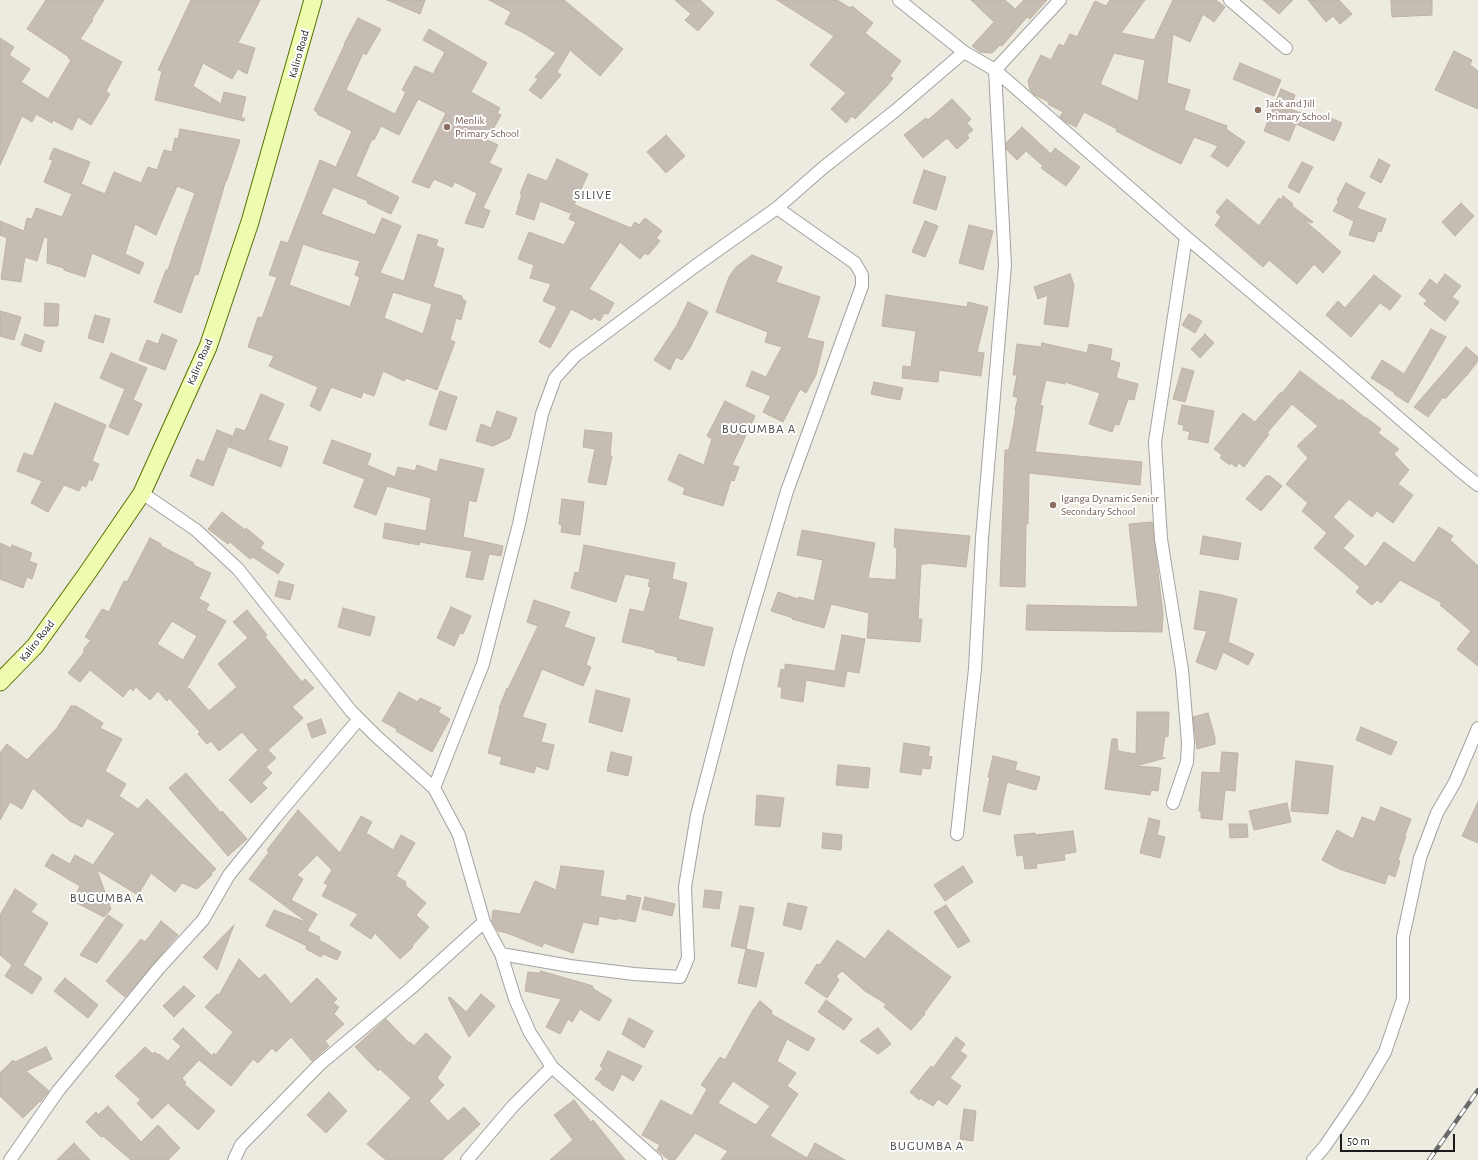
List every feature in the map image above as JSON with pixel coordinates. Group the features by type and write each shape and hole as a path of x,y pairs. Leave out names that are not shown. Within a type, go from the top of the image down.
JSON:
{"main road":[{"name":"Kaliro Road","path":"0,682 35,646 88,572 142,492 208,347 250,222 314,0"}],"street":[{"path":"899,0 964,52 995,70 1186,237 1478,485"},
{"path":"957,834 975,669 982,538 1004,265 995,70 1060,0"},
{"path":"1230,0 1286,48"},
{"path":"434,788 483,664 519,524 542,414 555,378 575,356 694,267 777,208 824,167 895,111 964,52"},
{"path":"501,954 570,966 634,974 680,977 688,958 684,887 697,815 740,654 787,491 862,286 862,274 855,263 777,208"},
{"path":"1173,803 1187,762 1188,742 1182,670 1161,539 1155,442 1186,237"},
{"path":"142,492 196,530 238,569 359,720 434,788 459,835 484,922 501,954 515,998 530,1033 552,1067 656,1160"},
{"path":"10,1160 58,1091 160,968 203,920 229,875 275,818 359,720"},
{"path":"1313,1160 1325,1146 1359,1096 1385,1052 1403,999 1403,937 1420,858 1437,813 1455,782 1478,728"},
{"path":"234,1160 241,1145 319,1065 410,989 484,922"},
{"path":"468,1160 513,1106 552,1067"}],"building":[{"path":"46,0 104,0 80,39 122,62 106,91 110,94 91,125 78,117 72,130 53,120 52,123 36,114 32,122 22,116 0,165 0,38 14,47 9,55 30,69 21,82 48,99 71,60 68,58 69,57 27,29"},
{"path":"191,0 260,0 238,43 255,48 247,74 238,69 232,79 203,63 193,86 221,104 224,92 246,97 241,117 245,119 244,121 155,100 162,71 158,70"},
{"path":"387,0 425,0 420,14"},
{"path":"489,0 564,0 623,49 600,76 570,50 557,72 561,75 541,99 529,90 538,79 535,77 556,53 524,33 505,24 511,12"},
{"path":"675,0 700,0 714,13 698,31 685,20 691,14"},
{"path":"777,0 837,0 850,8 852,6 873,23 865,33 901,61 890,76 893,78 887,86 855,119 852,116 846,123 831,109 846,93 810,65 834,36"},
{"path":"971,0 1005,0 1015,9 1024,0 1047,0 1030,19 1027,17 1002,46 1000,45 992,53 980,52 972,46 994,22"},
{"path":"1110,0 1145,0 1121,33 1154,40 1173,0 1216,0 1225,7 1214,22 1203,14 1190,42 1173,34 1167,83 1190,90 1184,110 1227,126 1226,129 1245,142 1228,167 1211,156 1218,146 1194,137 1181,164 1116,131 1117,129 1084,112 1076,127 1060,117 1063,112 1048,104 1049,102 1035,95 1030,90 1028,81 1041,55 1051,60 1059,44 1064,46 1070,34 1077,37 1095,1 1106,6","holes":["1114,53 1145,60 1138,101 1100,84"]},
{"path":"1263,0 1293,0 1279,14"},
{"path":"1308,0 1339,0 1352,14 1340,24 1333,16 1326,22"},
{"path":"1391,0 1432,0 1432,15 1392,17"},
{"path":"358,18 381,29 366,55 363,53 346,90 395,114 406,92 402,90 415,66 433,74 445,52 423,40 429,29 487,63 471,92 500,108 497,113 501,115 487,140 498,145 489,163 502,169 483,208 490,211 483,228 465,223 477,193 455,182 452,187 434,179 429,188 412,182 446,113 418,99 399,135 381,126 374,140 372,139 356,176 399,197 391,214 367,203 368,201 333,187 321,214 375,235 382,218 401,226 380,273 404,281 418,234 438,240 436,246 444,249 433,287 462,296 462,299 466,301 461,320 456,318 450,340 455,342 437,390 406,378 404,381 383,371 374,396 363,392 361,398 331,387 320,411 310,406 318,387 269,366 274,356 248,347 258,317 262,318 277,277 269,275 281,241 288,243 320,160 336,167 352,131 317,114 318,113 314,110 344,44","holes":["303,244 360,261 355,275 360,277 350,307 289,285","393,292 432,304 423,334 384,318"]},
{"path":"1454,51 1472,60 1470,65 1478,71 1478,109 1435,90"},
{"path":"1240,63 1281,80 1274,96 1233,79"},
{"path":"1281,89 1295,95 1290,109 1320,120 1322,114 1342,123 1334,141 1296,124 1289,141 1264,131"},
{"path":"952,99 971,119 967,123 973,130 967,135 969,138 957,149 947,138 923,158 904,135 926,118 928,120"},
{"path":"1022,127 1051,154 1055,148 1080,167 1066,186 1041,168 1043,166 1026,151 1017,160 1007,150 1006,143"},
{"path":"180,129 240,140 226,180 198,275 195,274 181,313 154,302 166,270 168,270 195,193 177,186 156,235 135,224 125,254 144,263 139,274 92,253 85,277 64,270 64,268 47,263 48,238 44,237 37,261 25,257 21,282 1,279 7,238 0,235 0,221 24,231 27,218 32,219 36,208 62,217 72,194 44,182 53,160 49,159 54,148 90,162 81,184 105,194 114,172 141,183 148,167 157,170 164,150 172,152 175,138 178,139"},
{"path":"666,135 685,156 666,173 647,152"},
{"path":"557,159 588,174 570,213 540,201 534,220 516,214 522,194 520,194 528,174 547,181"},
{"path":"1379,159 1390,165 1381,183 1370,177"},
{"path":"1302,162 1313,167 1299,193 1288,187"},
{"path":"924,170 946,177 936,210 913,203"},
{"path":"1346,183 1365,193 1357,208 1386,219 1381,232 1378,231 1374,242 1349,235 1354,221 1333,211 1339,201 1337,200"},
{"path":"1283,196 1293,204 1292,206 1313,222 1304,220 1341,252 1323,273 1314,264 1297,284 1269,260 1263,267 1215,225 1221,217 1216,212 1227,199 1259,226 1279,198 1281,200"},
{"path":"1461,203 1474,216 1455,236 1442,222"},
{"path":"575,205 631,228 635,222 639,225 645,218 662,231 656,238 660,241 648,255 645,253 640,259 620,242 589,289 614,303 608,314 604,313 600,321 593,317 592,320 571,309 550,348 539,342 557,307 543,301 551,284 530,278 534,265 518,259 529,232 564,245 576,222 569,219"},
{"path":"925,221 938,226 925,257 912,252"},
{"path":"969,225 993,231 983,270 959,263"},
{"path":"752,255 782,267 776,282 820,297 807,338 824,342 816,375 806,393 800,389 783,422 763,412 771,396 746,386 752,371 766,377 782,347 765,342 768,332 716,312 729,277 736,267"},
{"path":"1070,274 1074,285 1068,327 1044,324 1048,295 1038,299 1034,287"},
{"path":"1445,274 1461,286 1452,297 1459,302 1445,321 1424,304 1427,300 1419,294 1430,279 1437,285"},
{"path":"1374,275 1401,296 1390,310 1380,303 1351,337 1326,315 1338,301 1345,308"},
{"path":"886,295 967,307 968,302 988,307 977,352 984,353 981,376 939,370 938,382 902,378 903,366 911,367 916,331 882,326"},
{"path":"688,302 708,312 690,348 682,360 676,357 670,370 654,360 677,325"},
{"path":"45,303 59,304 58,326 44,326"},
{"path":"0,311 21,317 14,340 0,336"},
{"path":"1189,314 1202,321 1195,333 1182,325"},
{"path":"95,315 110,319 103,343 88,338"},
{"path":"1431,329 1446,337 1408,403 1371,378 1382,360 1404,374"},
{"path":"25,334 44,341 41,352 21,345"},
{"path":"162,334 177,340 165,370 139,360 147,340 158,344"},
{"path":"1205,334 1214,343 1200,358 1191,349"},
{"path":"1042,343 1087,353 1089,344 1112,349 1110,360 1120,363 1116,378 1138,384 1134,400 1128,399 1119,425 1115,424 1112,432 1089,424 1100,393 1065,382 1065,384 1046,380 1040,405 1043,406 1035,452 1142,462 1140,485 1029,473 1028,524 1026,524 1025,587 1000,586 1005,450 1009,450 1018,398 1013,396 1017,375 1013,375 1017,344 1041,347"},
{"path":"1466,347 1478,357 1478,361 1445,399 1443,397 1428,417 1414,407"},
{"path":"111,353 147,368 133,400 142,404 128,435 109,427 125,389 100,378"},
{"path":"1182,368 1194,371 1185,402 1173,399"},
{"path":"1300,371 1381,429 1378,433 1399,449 1394,454 1409,470 1398,484 1413,495 1393,523 1377,511 1372,517 1349,499 1333,517 1354,536 1343,548 1366,567 1384,542 1414,563 1439,527 1453,536 1450,540 1478,566 1478,666 1457,649 1471,631 1440,605 1442,603 1400,580 1381,603 1377,600 1372,605 1356,592 1360,587 1314,548 1327,533 1302,511 1308,503 1286,484 1308,458 1297,446 1318,426 1292,404 1267,433 1269,434 1244,467 1239,463 1236,467 1231,463 1230,465 1220,458 1222,455 1214,449 1243,413 1255,422"},
{"path":"874,382 903,388 900,400 871,394"},
{"path":"440,391 457,397 446,430 429,425"},
{"path":"261,394 284,404 268,440 288,447 281,467 229,447 236,428 245,431"},
{"path":"725,401 755,416 732,465 739,467 734,481 731,480 723,506 683,494 685,488 668,480 679,454 704,465 712,439 707,436"},
{"path":"55,403 106,425 92,461 99,464 92,481 89,479 86,487 82,485 79,491 64,485 48,512 31,503 42,481 17,471 24,453 33,456"},
{"path":"1182,405 1214,411 1208,443 1188,439 1190,432 1183,430 1184,425 1178,424"},
{"path":"497,411 517,418 510,438 493,446 476,441 481,424 491,428"},
{"path":"217,430 232,436 213,486 190,476 197,459 204,462"},
{"path":"585,430 612,433 610,456 612,456 606,485 588,482 595,449 583,447"},
{"path":"332,440 371,454 367,465 395,477 398,467 415,471 417,465 437,472 440,459 484,469 476,502 469,500 463,537 503,546 501,556 489,554 483,580 466,577 472,551 420,542 419,545 383,538 385,523 426,531 431,498 387,486 376,515 354,507 365,479 323,463"},
{"path":"1266,476 1270,476 1282,486 1261,511 1246,499"},
{"path":"562,499 584,502 580,535 561,532 562,525 559,524"},
{"path":"222,512 245,530 246,528 264,543 260,548 284,564 278,574 253,557 250,559 230,542 228,544 208,529"},
{"path":"1152,522 1163,614 1162,632 1026,630 1027,605 1138,607 1129,524"},
{"path":"895,529 970,536 966,567 927,563 921,564 918,619 922,619 920,642 867,638 869,613 831,604 824,628 792,619 793,618 771,611 778,592 798,599 799,597 814,601 823,560 797,555 802,530 875,543 868,578 896,580 897,548 894,547"},
{"path":"1203,536 1241,543 1238,560 1200,554"},
{"path":"150,538 161,544 161,546 194,563 193,565 211,573 199,599 209,604 206,610 226,621 185,691 189,688 209,711 237,687 218,664 248,638 233,622 247,610 267,635 265,637 302,682 305,679 314,688 292,707 303,718 268,750 276,758 266,767 272,773 262,783 267,788 251,803 229,780 258,750 242,732 219,751 211,741 207,744 198,734 200,732 169,698 167,701 158,691 150,700 136,687 133,691 130,688 123,697 90,670 80,682 68,673 85,651 83,650 91,640 85,637 102,609 109,612 124,581 127,582","holes":["172,621 197,636 183,660 157,644"]},
{"path":"0,543 11,548 12,545 32,553 29,561 37,564 32,579 27,577 23,588 0,579"},
{"path":"584,545 675,563 672,579 687,583 678,619 713,628 704,666 677,660 678,657 622,642 630,609 644,612 651,587 648,586 650,579 625,574 616,602 571,588 575,572 579,573"},
{"path":"279,581 294,585 290,600 275,596"},
{"path":"1200,591 1237,599 1228,642 1254,654 1248,665 1223,652 1216,670 1196,662 1207,631 1194,629"},
{"path":"534,600 570,612 564,627 595,638 586,665 591,667 583,686 542,669 522,717 546,724 541,742 554,745 548,770 536,766 534,773 500,764 502,757 488,753 500,709 499,708 507,688 508,689 538,626 527,622"},
{"path":"451,607 471,616 463,634 460,633 454,646 437,638"},
{"path":"343,608 375,617 370,636 338,627"},
{"path":"842,635 865,639 859,673 847,671 844,687 806,680 803,702 781,698 782,687 778,687 781,669 785,670 785,664 835,671"},
{"path":"596,690 630,699 622,732 589,722"},
{"path":"399,692 418,702 420,698 441,708 438,712 450,719 432,752 382,721"},
{"path":"71,706 76,706 103,723 100,728 122,739 105,771 126,784 119,796 138,809 147,799 216,869 211,873 212,875 197,889 182,883 175,892 151,873 138,895 97,870 111,909 104,917 73,901 80,886 45,866 52,854 70,864 75,855 93,865 115,833 87,818 82,827 70,821 33,788 22,809 10,802 0,820 0,753 7,744 27,760 57,728"},
{"path":"1137,712 1169,712 1168,737 1165,736 1162,757 1165,758 1136,766 1161,768 1158,791 1151,790 1150,795 1105,789 1112,739 1117,739 1118,751 1136,754"},
{"path":"1208,713 1215,738 1215,744 1197,749 1193,717"},
{"path":"321,719 326,733 312,738 307,724"},
{"path":"1361,727 1397,742 1391,755 1356,740"},
{"path":"904,743 930,747 928,756 932,757 930,769 922,768 921,775 900,772"},
{"path":"611,752 632,757 628,776 607,771"},
{"path":"1222,752 1238,753 1235,791 1225,790 1222,820 1201,818 1201,811 1199,811 1202,772 1220,773"},
{"path":"993,756 1017,762 1015,770 1040,777 1036,790 1007,782 1000,815 983,811"},
{"path":"1296,761 1333,766 1328,814 1291,811"},
{"path":"838,765 870,768 868,788 836,785"},
{"path":"186,773 221,813 222,811 247,839 228,856 169,788"},
{"path":"757,795 784,798 780,827 755,825"},
{"path":"1478,802 1478,843 1462,836"},
{"path":"1287,803 1291,822 1254,830 1249,811"},
{"path":"1381,807 1411,819 1398,860 1400,861 1395,877 1388,874 1385,884 1339,869 1322,860 1337,830 1353,839 1362,817 1375,822"},
{"path":"298,810 340,853 361,816 372,822 366,833 393,850 401,835 415,843 396,876 406,882 405,885 426,903 416,915 429,927 412,946 413,947 400,959 375,933 371,939 350,925 358,914 322,896 328,885 324,883 332,870 317,855 297,875 303,879 291,900 317,914 307,931 320,937 319,940 341,952 337,960 323,954 321,957 306,949 307,946 266,926 274,910 308,923 249,879 269,852 267,850"},
{"path":"1149,818 1160,821 1157,835 1165,837 1160,858 1140,853"},
{"path":"1229,824 1247,824 1248,837 1230,838"},
{"path":"1073,831 1076,852 1064,854 1065,860 1036,864 1037,868 1025,869 1023,855 1017,856 1014,835 1035,833 1035,835"},
{"path":"823,833 842,835 841,850 822,848"},
{"path":"561,866 604,871 600,896 626,901 627,895 641,898 635,922 599,916 598,925 583,922 573,953 544,943 542,947 498,931 492,921 493,910 520,914 535,881 556,890"},
{"path":"963,866 973,882 945,901 934,885"},
{"path":"15,889 37,904 31,912 48,923 23,965 42,978 32,994 5,976 12,965 0,955 0,915"},
{"path":"705,890 722,892 719,909 703,907"},
{"path":"645,897 675,904 672,916 642,909"},
{"path":"788,903 807,907 801,930 783,925"},
{"path":"946,905 970,941 958,948 934,912"},
{"path":"740,906 754,908 746,949 731,946"},
{"path":"108,915 123,925 97,963 80,955"},
{"path":"161,921 178,935 125,997 106,981 141,939 145,942"},
{"path":"234,925 217,970 203,957"},
{"path":"888,930 951,977 924,1013 925,1014 911,1030 884,1007 886,1004 865,991 842,971 836,976 839,980 827,998 805,983 817,964 820,965 837,940 865,959"},
{"path":"746,949 764,953 756,987 738,983"},
{"path":"239,959 259,979 265,974 291,1004 317,978 337,999 333,1003 339,1007 334,1014 344,1024 325,1041 329,1046 312,1061 291,1037 276,1052 272,1048 258,1063 253,1059 231,1086 199,1060 182,1078 186,1083 184,1084 215,1111 198,1130 168,1103 152,1119 137,1103 141,1100 115,1076 145,1047 153,1054 155,1052 168,1061 181,1046 173,1039 183,1028 212,1056 214,1053 216,1055 233,1032 205,1007 217,994 219,995"},
{"path":"541,971 593,986 592,988 612,1000 599,1021 580,1009 572,1022 568,1019 560,1034 546,1027 561,999 525,991 528,972 540,973"},
{"path":"65,978 98,1005 88,1018 54,991"},
{"path":"184,986 195,996 174,1017 163,1006"},
{"path":"481,994 495,1006 469,1037 448,998 450,997 466,1012"},
{"path":"826,1000 852,1019 844,1030 818,1012"},
{"path":"760,1001 772,1011 771,1014 815,1039 808,1051 787,1039 777,1061 796,1073 787,1086 798,1094 770,1136 807,1158 815,1143 845,1160 721,1160 728,1151 695,1133 675,1160 669,1160 657,1150 660,1145 642,1135 661,1100 692,1116 707,1089 701,1085 720,1057 725,1060 753,1010","holes":["733,1081 770,1106 756,1125 718,1103"]},
{"path":"629,1018 653,1031 644,1048 622,1034"},
{"path":"386,1019 409,1043 410,1042 414,1046 426,1033 451,1057 437,1078 444,1085 429,1101 448,1121 464,1107 480,1124 442,1160 386,1160 367,1144 411,1098 380,1069 378,1071 355,1047"},
{"path":"878,1028 891,1044 878,1054 860,1041"},
{"path":"956,1037 965,1044 960,1051 967,1056 950,1078 961,1086 947,1105 938,1099 933,1106 920,1098 919,1100 910,1092 931,1066 933,1068"},
{"path":"46,1047 52,1059 26,1071 49,1091 23,1118 0,1096 0,1073 13,1060 15,1062"},
{"path":"608,1051 642,1066 633,1081 622,1074 613,1091 595,1079 603,1068 600,1066"},
{"path":"329,1092 347,1111 326,1133 307,1115"},
{"path":"574,1100 591,1122 593,1120 625,1160 550,1160 573,1140 554,1115"},
{"path":"108,1106 141,1142 158,1125 180,1148 168,1160 131,1160 103,1136 101,1137 86,1122 96,1112 98,1115"},
{"path":"964,1109 976,1111 973,1141 960,1139"},
{"path":"74,1143 90,1160 57,1160"}],"railway":[{"path":"1429,1160 1478,1090"}],"place":[{"name":"Jack and Jill Primary School","path":"1258,110"},
{"name":"Menlik Primary School","path":"447,127"},
{"name":"Iganga Dynamic Senior Secondary School","path":"1053,505"}],"district":[{"name":"SILIVE","path":"593,195"},
{"name":"BUGUMBA A","path":"759,429"},
{"name":"BUGUMBA A","path":"107,898"},
{"name":"BUGUMBA A","path":"927,1146"}]}
